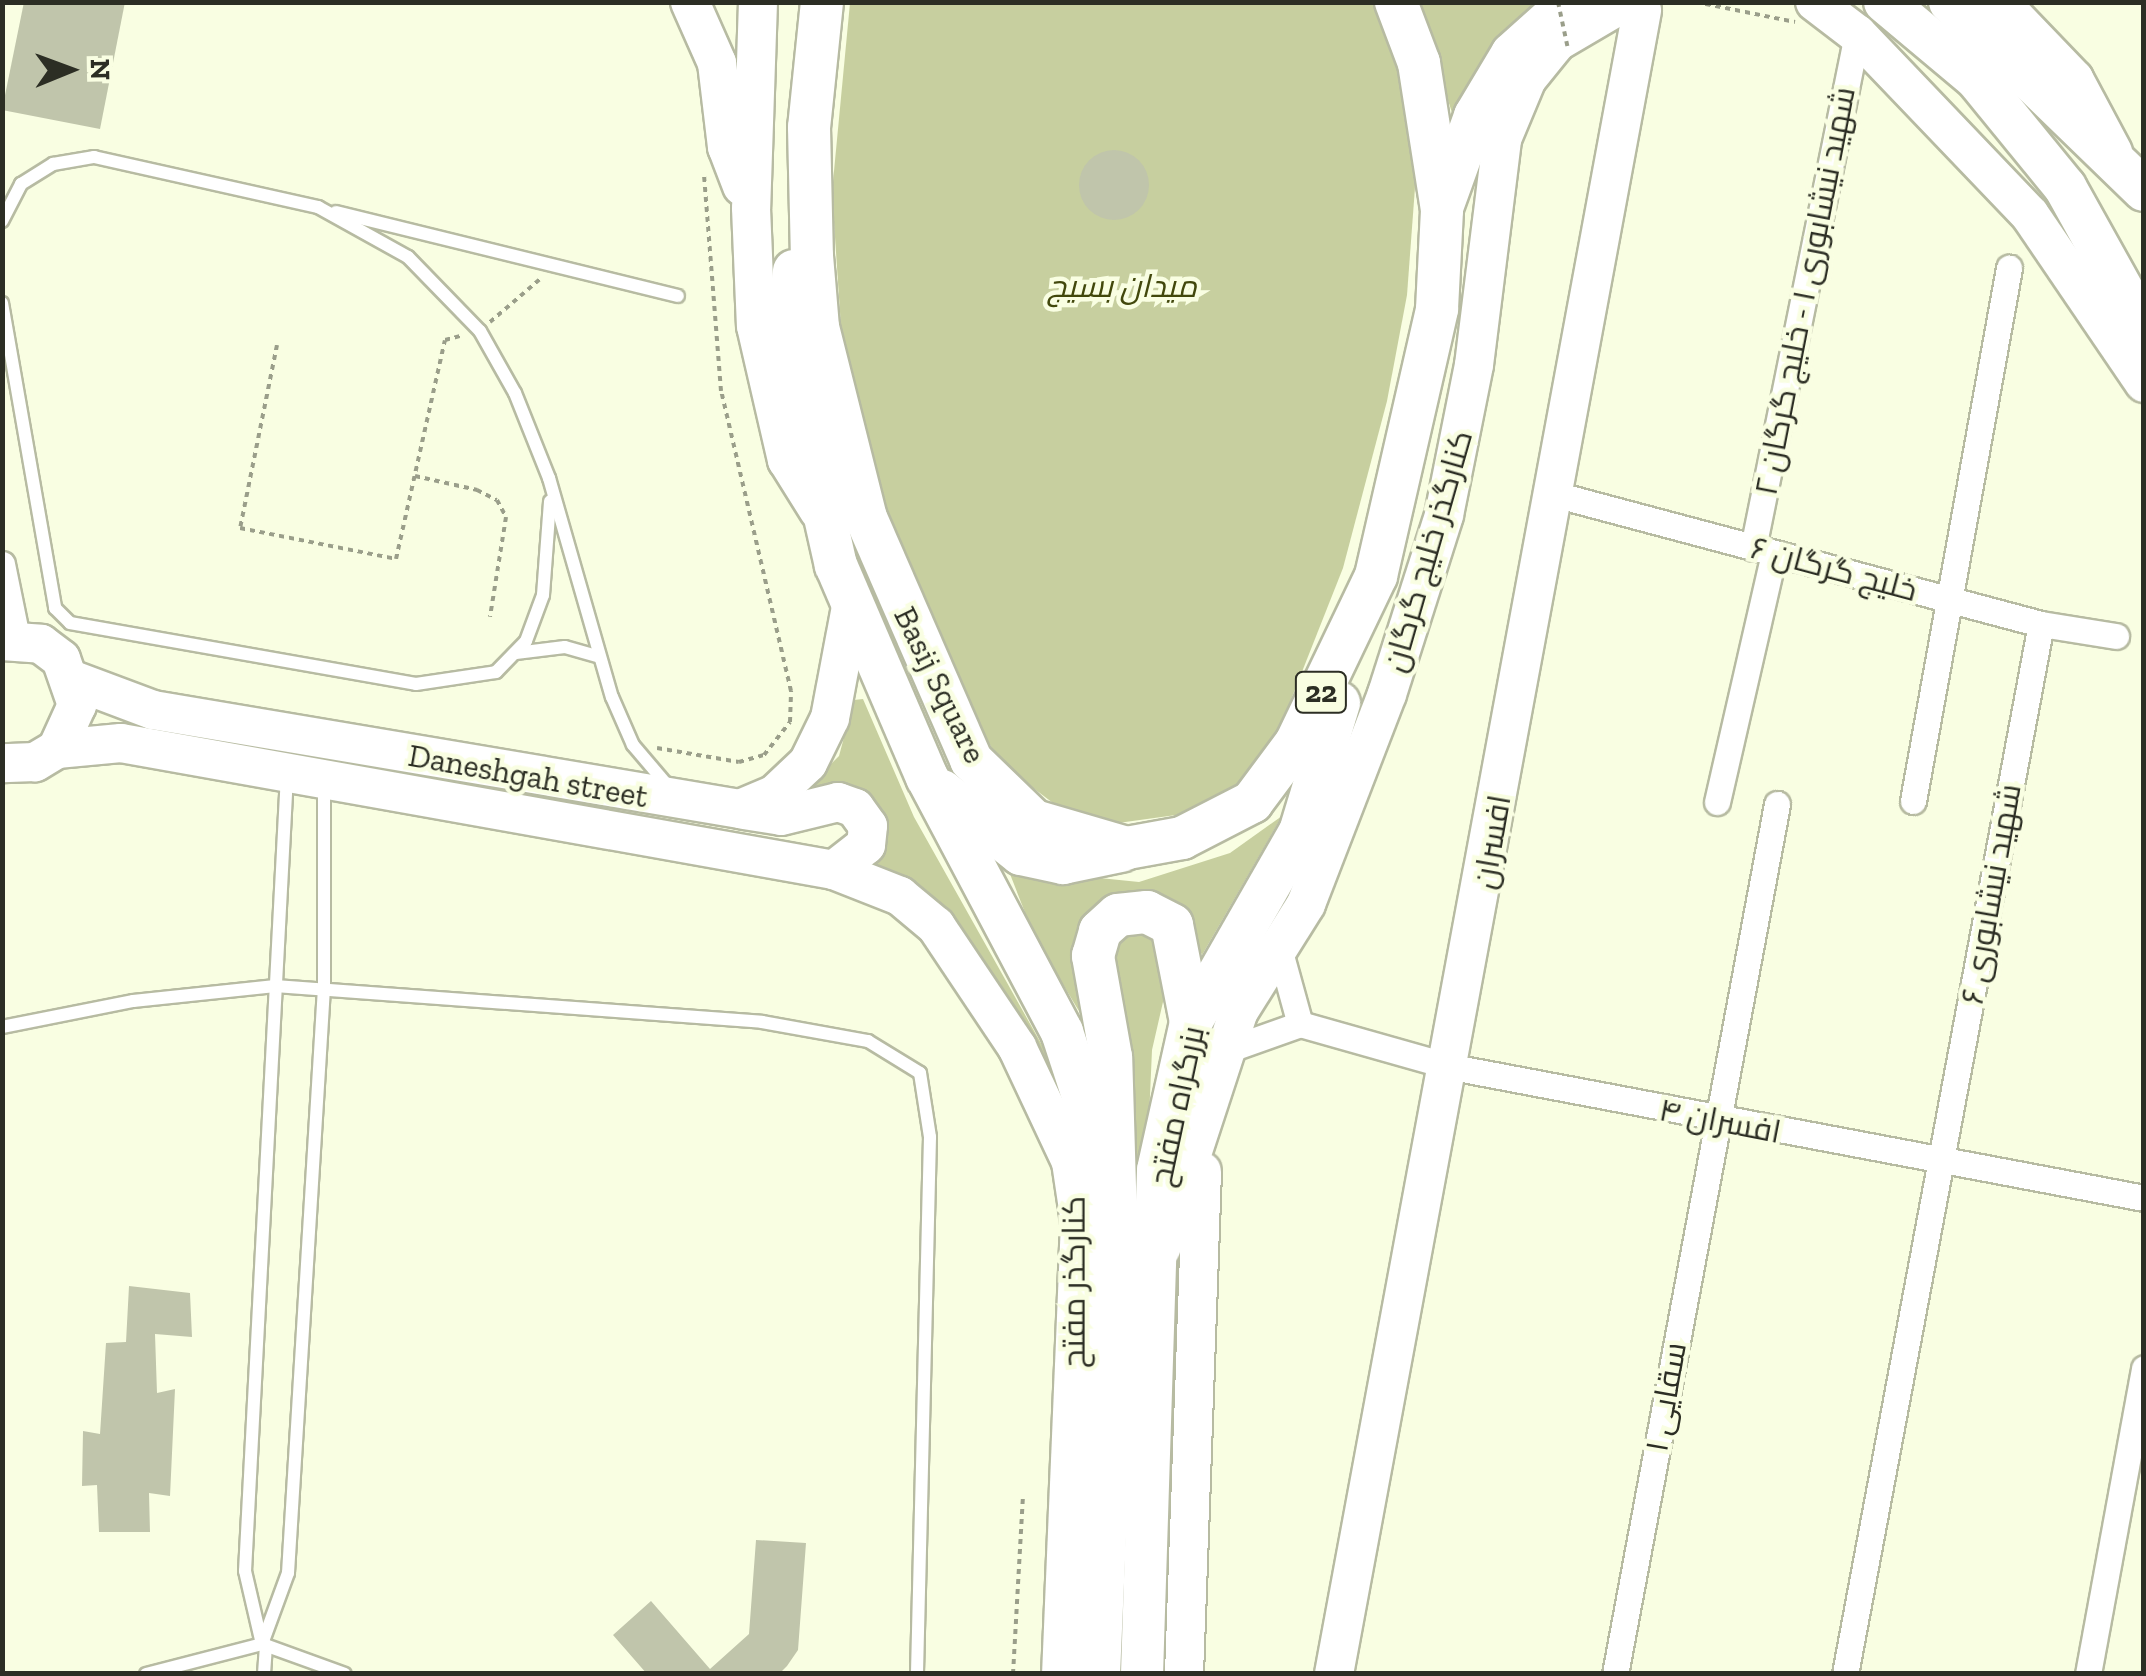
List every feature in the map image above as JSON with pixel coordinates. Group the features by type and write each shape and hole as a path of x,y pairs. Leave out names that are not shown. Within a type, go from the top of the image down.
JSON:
{"highway":[{"name":"Basij Square","path":"822,2 809,128 818,327 866,518 933,687 970,760 1000,794 1034,821 1127,848 1182,838 1252,802 1296,743 1376,576 1433,327 1442,210 1419,63 1396,2"},
{"path":"1442,210 1475,116 1512,54 1570,2"},
{"path":"1950,2 2114,154 2144,190"},
{"path":"1871,18 1976,78 2065,187 2144,328"},
{"name":"22","path":"809,128 786,344 821,514 852,602 926,778 1062,1032 1113,1188"},
{"name":"بزرگراه مفتح","path":"1142,1674 1158,1170 1191,1022 1300,832 1376,576"},
{"path":"926,778 1021,854 1063,863 1127,848"},
{"path":"1113,1188 1111,1056 1093,956 1100,931 1118,915 1146,912 1172,924 1191,1022"},
{"name":"بزرگراه مفتح","path":"1099,1674 1117,1254 1113,1188"}],"main road":[{"path":"690,2 716,63 727,147 751,208"},
{"path":"758,2 751,208 766,394 787,460 821,514"},
{"path":"2000,2 2074,78 2114,154"},
{"path":"1810,13 1871,18 2030,215 2144,383"},
{"name":"افسران","path":"1334,1674 1452,1067 1643,17"},
{"name":"کنارگذر خلیج گرگان","path":"1207,1118 1239,1011 1306,904 1355,780 1444,515 1471,382 1502,139 1527,79 1557,42 1643,17"},
{"path":"740,809 775,794 808,763 830,718 852,602"},
{"path":"7,630 51,652 74,680 72,729 57,749"},
{"name":"Daneshgah street","path":"2,763 36,762 57,749 121,743 834,870 866,845 868,826 855,808 838,802 781,816 686,804 153,710 74,680"},
{"path":"633,834 640,796"},
{"name":"کنارگذر مفتح","path":"834,870 900,896 936,926 1026,1062 1071,1162 1080,1222 1061,1674"},
{"path":"1153,1272 1207,1118"},
{"path":"1184,1674 1207,1118"}],"street":[{"name":"شهید نیشابوری ۱ - خلیج گرگان ۲","path":"1716,802 1871,18"},
{"path":"1913,801 2009,268"},
{"name":"خلیج گرگان ۶","path":"1554,494 2041,624 2116,636"},
{"path":"2,564 7,630"},
{"name":"شهید نیشابوری ۶","path":"1845,1674 2041,624"},
{"name":"سقایی ۱","path":"1615,1674 1777,804"},
{"path":"1227,1050 1300,1024 1279,948"},
{"name":"افسران ۴","path":"1300,1024 1452,1067 1717,1122 2144,1198"},
{"path":"2088,1674 2144,1368"}],"lane":[{"path":"2,221 21,184 53,164 94,157 318,207 678,296"},
{"path":"318,207 408,257 480,330 550,478 596,656 633,745 686,804"},
{"path":"2,302 56,608 70,623 416,684 496,672 512,655 543,596 550,478"},
{"path":"512,655 565,647 596,656"},
{"path":"264,1674 264,1645 245,1571 288,773"},
{"path":"264,1645 288,1574 324,988 324,779"},
{"path":"2,1027 275,986 324,988 762,1022 868,1041 920,1073 930,1137 917,1674"},
{"path":"146,1674 264,1645 344,1674"}],"path":[{"path":"1558,2 1568,49"},
{"path":"1696,2 1810,13"},
{"path":"633,745 740,762 764,756 790,722 784,658 741,503 721,392 703,161"},
{"path":"278,345 240,528 396,559 446,340 480,330 556,266"},
{"path":"415,476 477,490 497,500 506,517 490,617"},
{"path":"1014,1674 1022,1496"}],"green space":[{"name":"میدان بسیج","path":"850,3 1378,3 1407,83 1416,174 1407,295 1387,401 1343,568 1279,730 1235,787 1176,815 1118,823 1053,803 1000,763 952,675 887,518 841,327 832,192"},
{"path":"1417,3 1534,3 1470,82 1454,119"},
{"path":"863,699 914,817 1056,1070 1071,1122 1052,1075 965,938 863,865 880,838 793,802 839,756 854,700"},
{"path":"1282,816 1202,955 1189,925 1109,904 1097,1041 1035,938 1001,851 1050,873 1139,882 1230,853"},
{"path":"1122,930 1154,931 1171,967 1152,1050 1140,1324 1110,940"}],"building":[{"path":"24,2 125,2 100,129 2,110"},
{"path":"1114,150 1139,160 1149,185 1139,210 1114,220 1089,210 1079,185 1089,160"},
{"path":"129,1286 190,1293 192,1337 155,1334 157,1393 175,1389 170,1496 149,1493 150,1532 99,1532 97,1485 82,1486 83,1431 100,1434 106,1343 126,1342"},
{"path":"756,1540 806,1543 798,1650 787,1666 779,1674 647,1674 613,1635 651,1601 710,1669 749,1634"}]}
